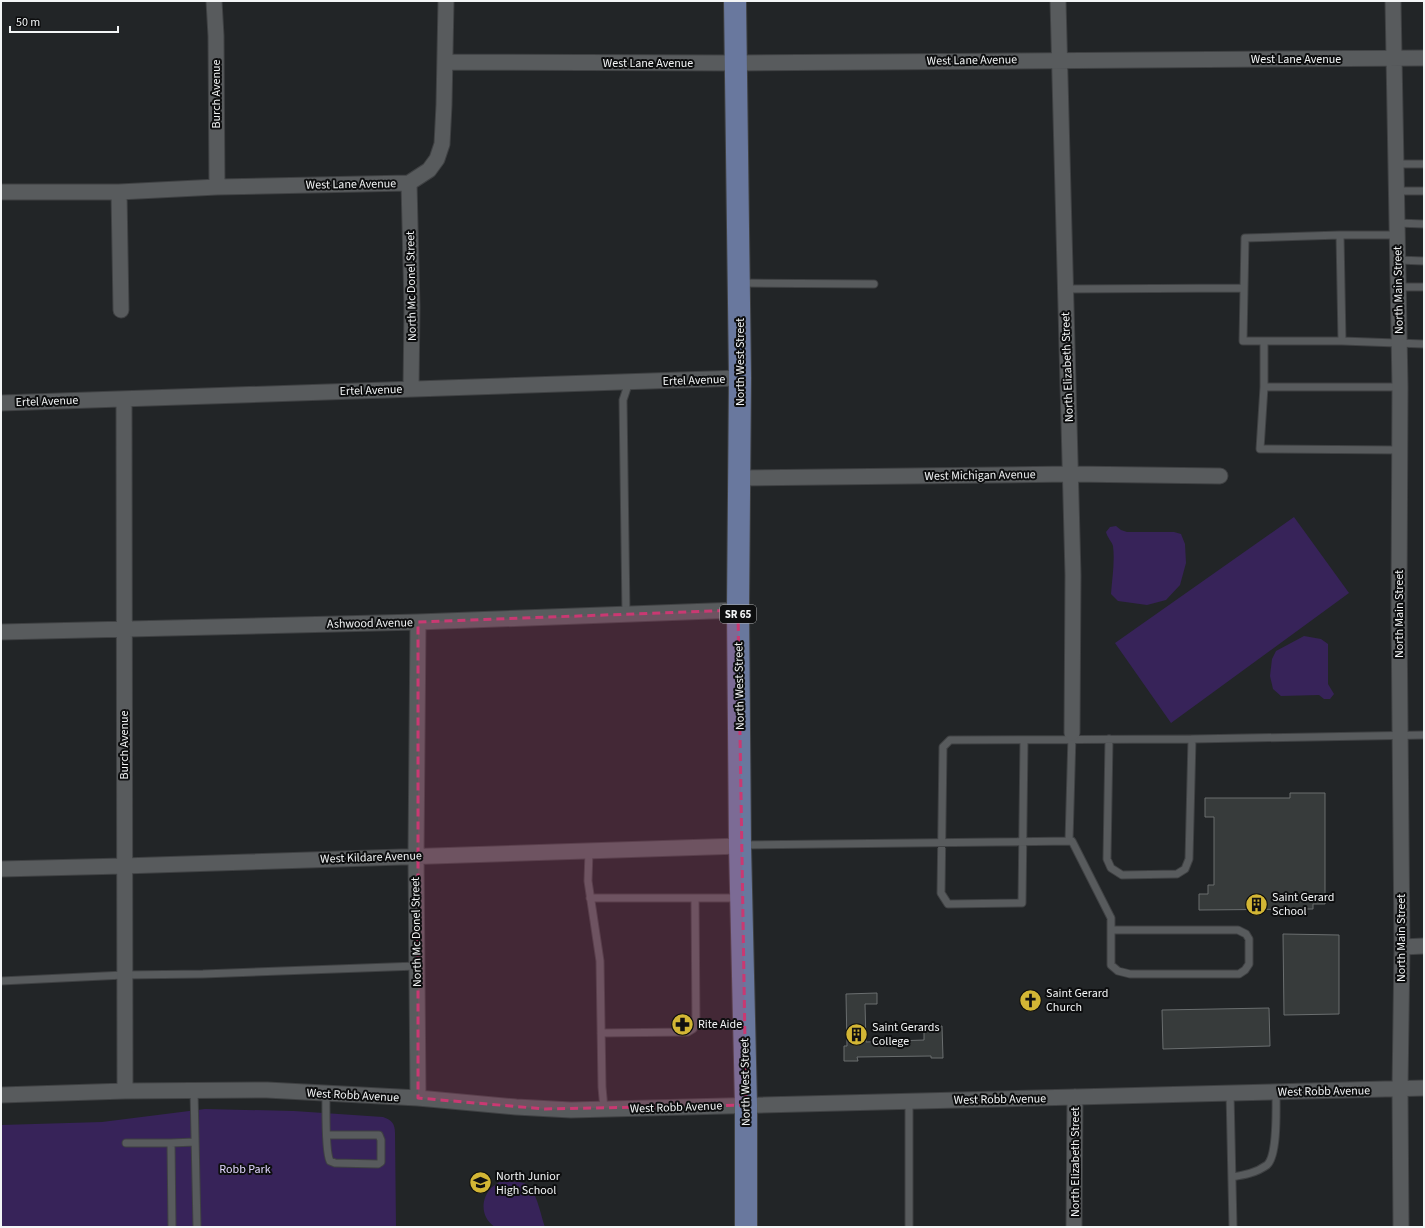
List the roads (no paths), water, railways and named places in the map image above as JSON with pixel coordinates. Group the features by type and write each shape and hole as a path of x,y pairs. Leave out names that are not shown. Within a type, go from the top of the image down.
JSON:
{"main road":[{"name":"North West Street","path":"735,1 740,378 738,610 740,846 746,1105 746,1227"}],"street":[{"name":"Burch Avenue","path":"214,1 216,36 217,187"},
{"path":"445,62 446,1"},
{"name":"North Elizabeth Street","path":"1058,1 1058,60 1073,575 1072,736"},
{"name":"North Main Street","path":"1393,1 1400,387 1398,612 1402,947 1400,1089 1401,1227"},
{"name":"West Lane Avenue","path":"1,192 119,192 217,187 409,183 429,170 438,159 442,144 445,62 736,63 1424,58"},
{"name":"North Mc Donel Street","path":"409,183 412,307 411,389"},
{"path":"119,192 121,310"},
{"name":"Ertel Avenue","path":"1,403 740,378"},
{"name":"Burch Avenue","path":"124,399 124,1091"},
{"name":"West Michigan Avenue","path":"739,478 1071,474 1220,476"},
{"name":"Ashwood Avenue","path":"1,632 418,622 738,610"},
{"name":"North Mc Donel Street","path":"418,622 416,856 418,1098"},
{"name":"West Kildare Avenue","path":"1,869 740,846"},
{"path":"1402,947 1424,946"},
{"name":"West Robb Avenue","path":"1,1095 124,1091 267,1090 418,1098 538,1109 604,1109 1424,1088"},
{"name":"North Elizabeth Street","path":"1074,1227 1075,1097"}],"lane":[{"path":"1395,164 1424,164"},
{"path":"1396,191 1424,191"},
{"path":"1424,224 1397,229 1340,235 1245,238 1243,342 1424,344"},
{"path":"1340,235 1342,342"},
{"path":"1398,260 1424,261"},
{"path":"739,283 874,284"},
{"path":"1398,287 1424,287"},
{"path":"1064,289 1244,288"},
{"path":"1264,342 1264,387 1260,449 1400,450"},
{"path":"626,614 623,400 629,382"},
{"path":"1264,387 1400,387"},
{"path":"1024,740 1022,903 948,904 941,893 943,747 950,740 1024,740 1072,736 1109,739 1192,739 1424,736"},
{"path":"1069,841 1072,736"},
{"path":"1109,739 1107,859 1111,868 1122,875 1178,874 1185,869 1189,859 1192,739"},
{"path":"740,846 1072,841 1111,918 1111,930 1111,966 1118,971 1130,974 1239,974 1249,964 1249,940 1246,934 1238,930 1111,930"},
{"path":"589,850 588,881 600,961 602,1087 604,1109"},
{"path":"590,898 742,898"},
{"path":"601,1033 688,1032 693,1029 696,1023 695,898"},
{"path":"1,981 124,975 203,974 417,966"},
{"path":"194,1091 197,1227"},
{"path":"1232,1177 1249,1174 1258,1170 1268,1164 1272,1157 1274,1147 1276,1092"},
{"path":"326,1093 327,1135 328,1156 330,1161 332,1163 378,1164 380,1162 381,1140 379,1135 327,1135"},
{"path":"1230,1093 1233,1227"},
{"path":"909,1101 909,1227"},
{"path":"126,1143 195,1142"},
{"path":"171,1143 172,1227"}],"place":[{"name":"Saint Gerard School","path":"1256,904"},
{"name":"Saint Gerard Church","path":"1030,1000"},
{"name":"Rite Aide","path":"683,1024"},
{"name":"Saint Gerards College","path":"856,1034"},
{"name":"North Junior High School","path":"481,1183"}],"park label":[{"name":"Robb Park","path":"245,1169"}]}
